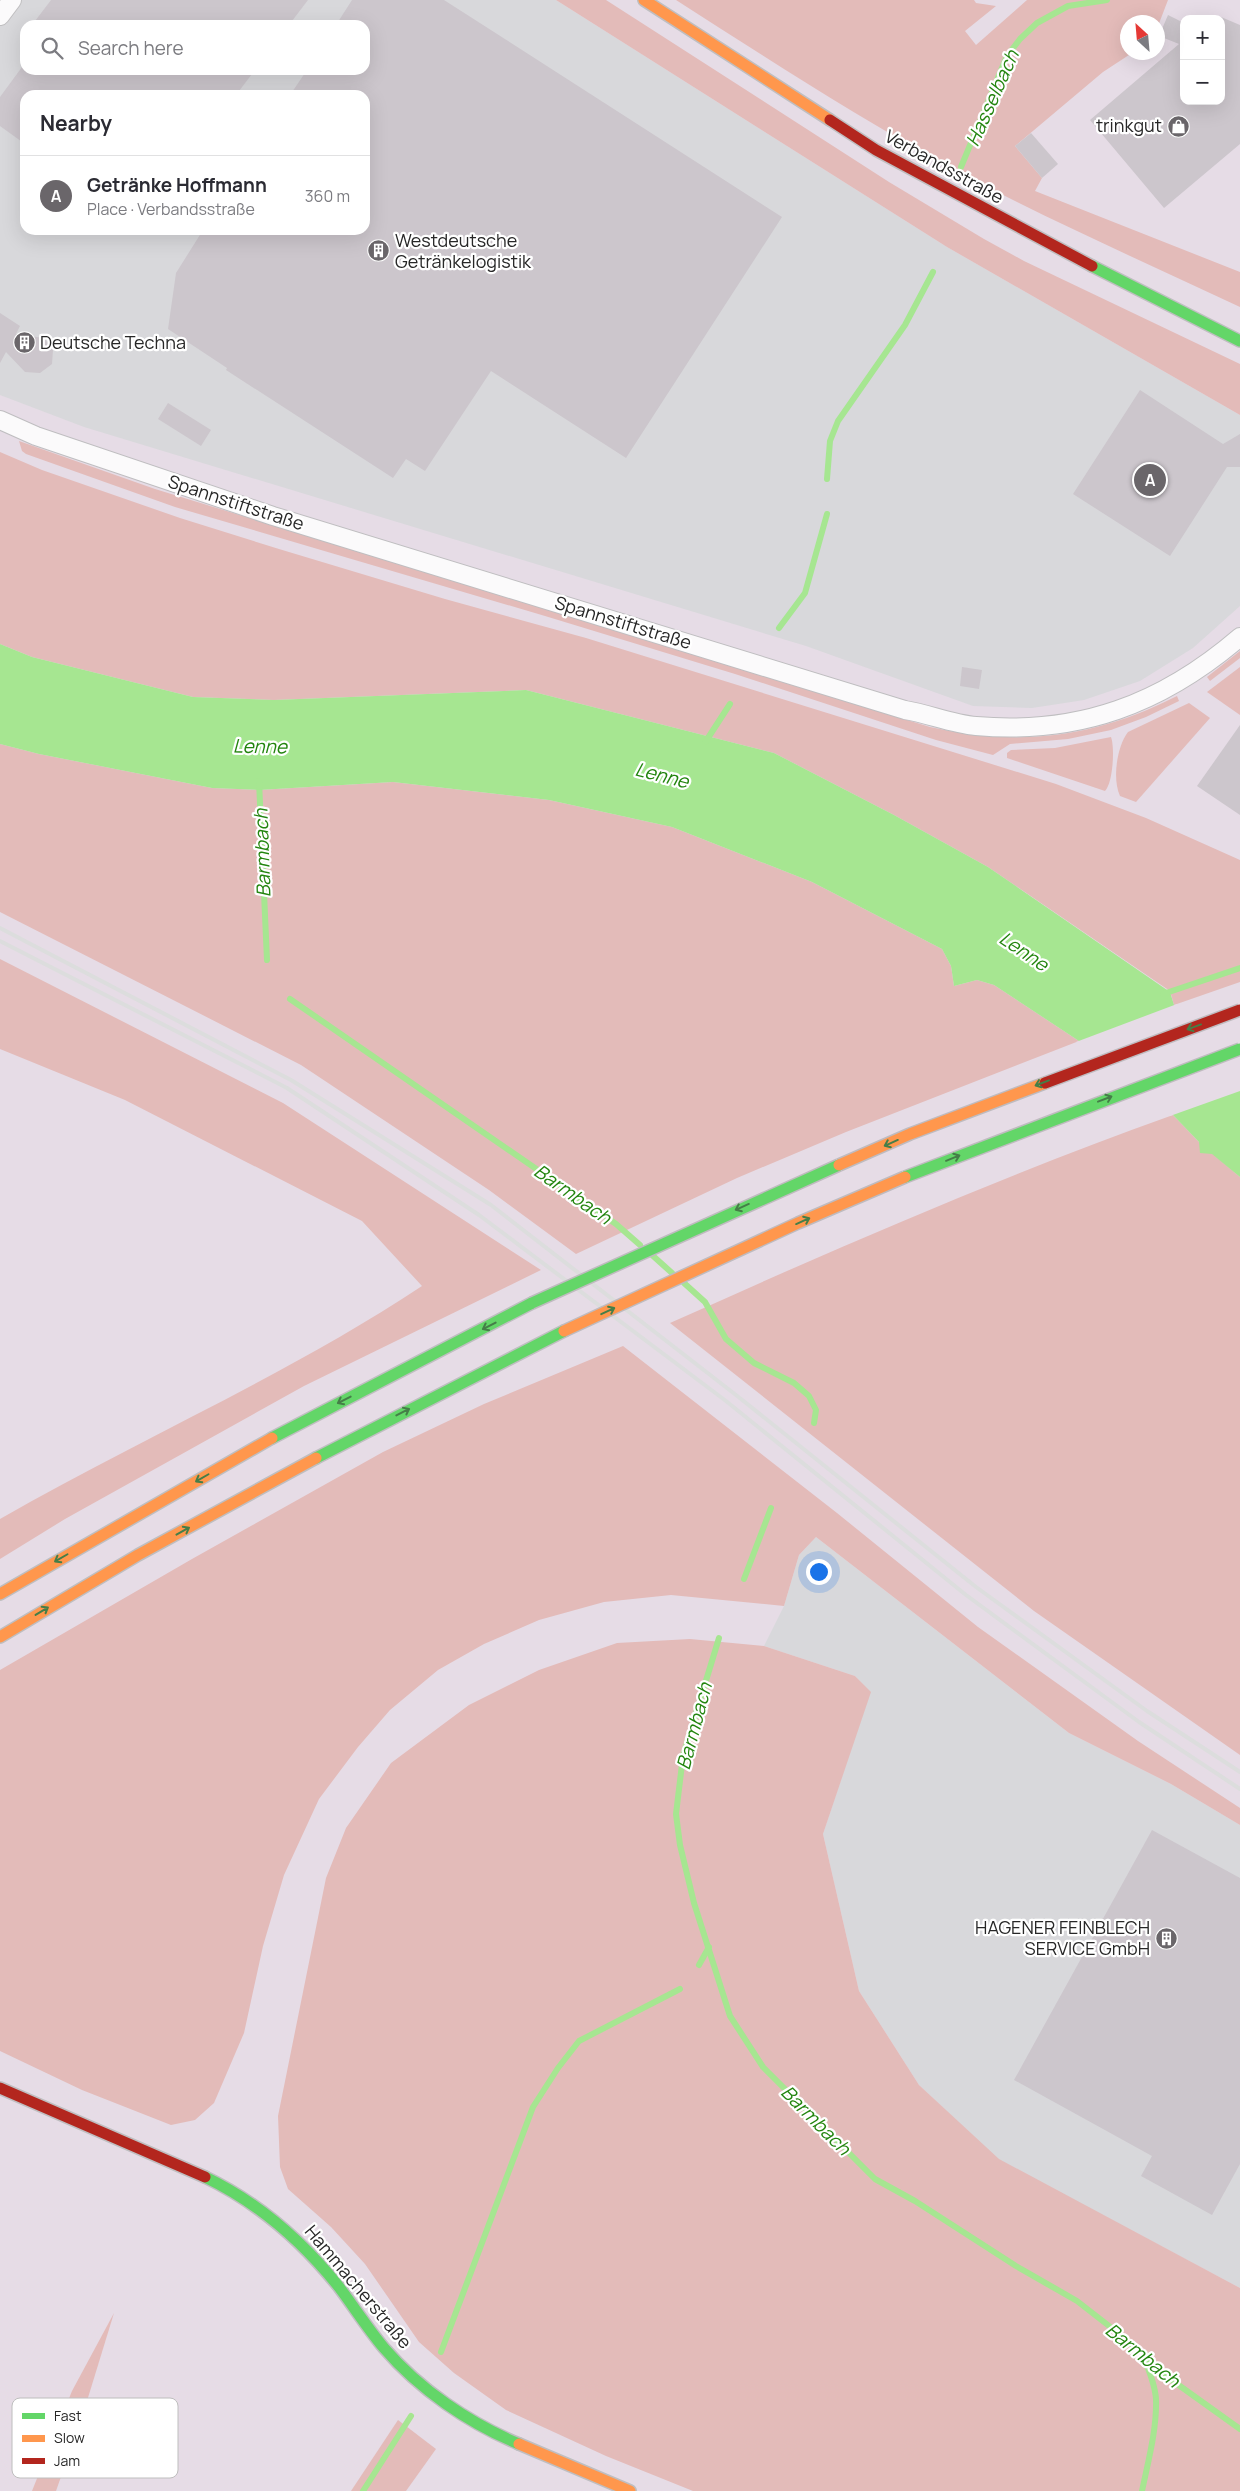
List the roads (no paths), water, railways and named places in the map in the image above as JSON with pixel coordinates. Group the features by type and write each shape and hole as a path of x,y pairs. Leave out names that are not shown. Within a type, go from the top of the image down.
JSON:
{"main road":[{"name":"Verbandsstraße","path":"644,0 876,150 1058,249 1240,341"},
{"path":"0,1594 290,1428 532,1303 910,1134 1240,1010"},
{"path":"0,1637 58,1602 311,1459 564,1332 737,1250 877,1188 1122,1092 1240,1049"},
{"name":"Hammacherstraße","path":"0,2088 154,2152 235,2191 298,2241 338,2286 384,2348 409,2374 450,2407 500,2436 630,2491"}],"street":[{"name":"Spannstiftstraße","path":"0,420 36,436 273,516 905,710 975,726 1029,727 1090,719 1131,705 1185,680 1240,637"}],"water":[{"name":"Lenne","path":"0,644 32,657 193,697 274,700 526,690 774,753 894,815 988,867 1170,992 1174,1005 1240,1050 1240,1177 1212,1154 1200,1153 1199,1142 1173,1115 1079,1041 994,985 977,980 954,986 951,966 942,949 812,882 672,827 549,800 393,782 259,790 212,788 39,754 0,744"}],"waterway":[{"name":"Hasselbach","path":"961,167 1007,56 1020,39 1037,23 1068,6 1107,0"},
{"name":"Hasselbach","path":"827,479 830,441 838,421 905,325 933,272"},
{"name":"Hasselbach","path":"779,628 805,593 827,514"},
{"name":"Hasselbach","path":"706,741 730,704"},
{"name":"Barmbach","path":"259,781 267,960"},
{"path":"1163,994 1240,968"},
{"name":"Barmbach","path":"290,999 616,1224 640,1245"},
{"name":"Barmbach","path":"652,1255 672,1273"},
{"name":"Barmbach","path":"684,1283 705,1302 726,1339 754,1363 794,1383 809,1396 816,1410 814,1423"},
{"name":"Barmbach","path":"744,1579 771,1508"},
{"name":"Barmbach","path":"719,1638 683,1756 676,1814 680,1845 694,1903 730,2016 763,2067 875,2179 915,2201 1016,2266 1077,2301 1122,2336 1166,2376 1240,2429"},
{"path":"699,1965 709,1947"},
{"path":"441,2352 533,2107 558,2068 579,2041 680,1989"},
{"path":"1142,2491 1152,2445 1156,2410 1154,2388 1144,2358"},
{"path":"363,2491 411,2416"}],"railway":[{"path":"0,928 291,1080 491,1205 736,1395 976,1587 1147,1711 1240,1772"},
{"path":"0,941 287,1088 479,1215 726,1401 966,1595 1139,1722 1240,1789"}],"place":[{"name":"trinkgut","path":"1178,126"},
{"name":"Westdeutsche Getränkelogistik","path":"379,251"},
{"name":"Deutsche Techna","path":"24,343"},
{"name":"Getränke Hoffmann","path":"1150,480"},
{"name":"HAGENER FEINBLECH SERVICE GmbH","path":"1166,1938"}]}
